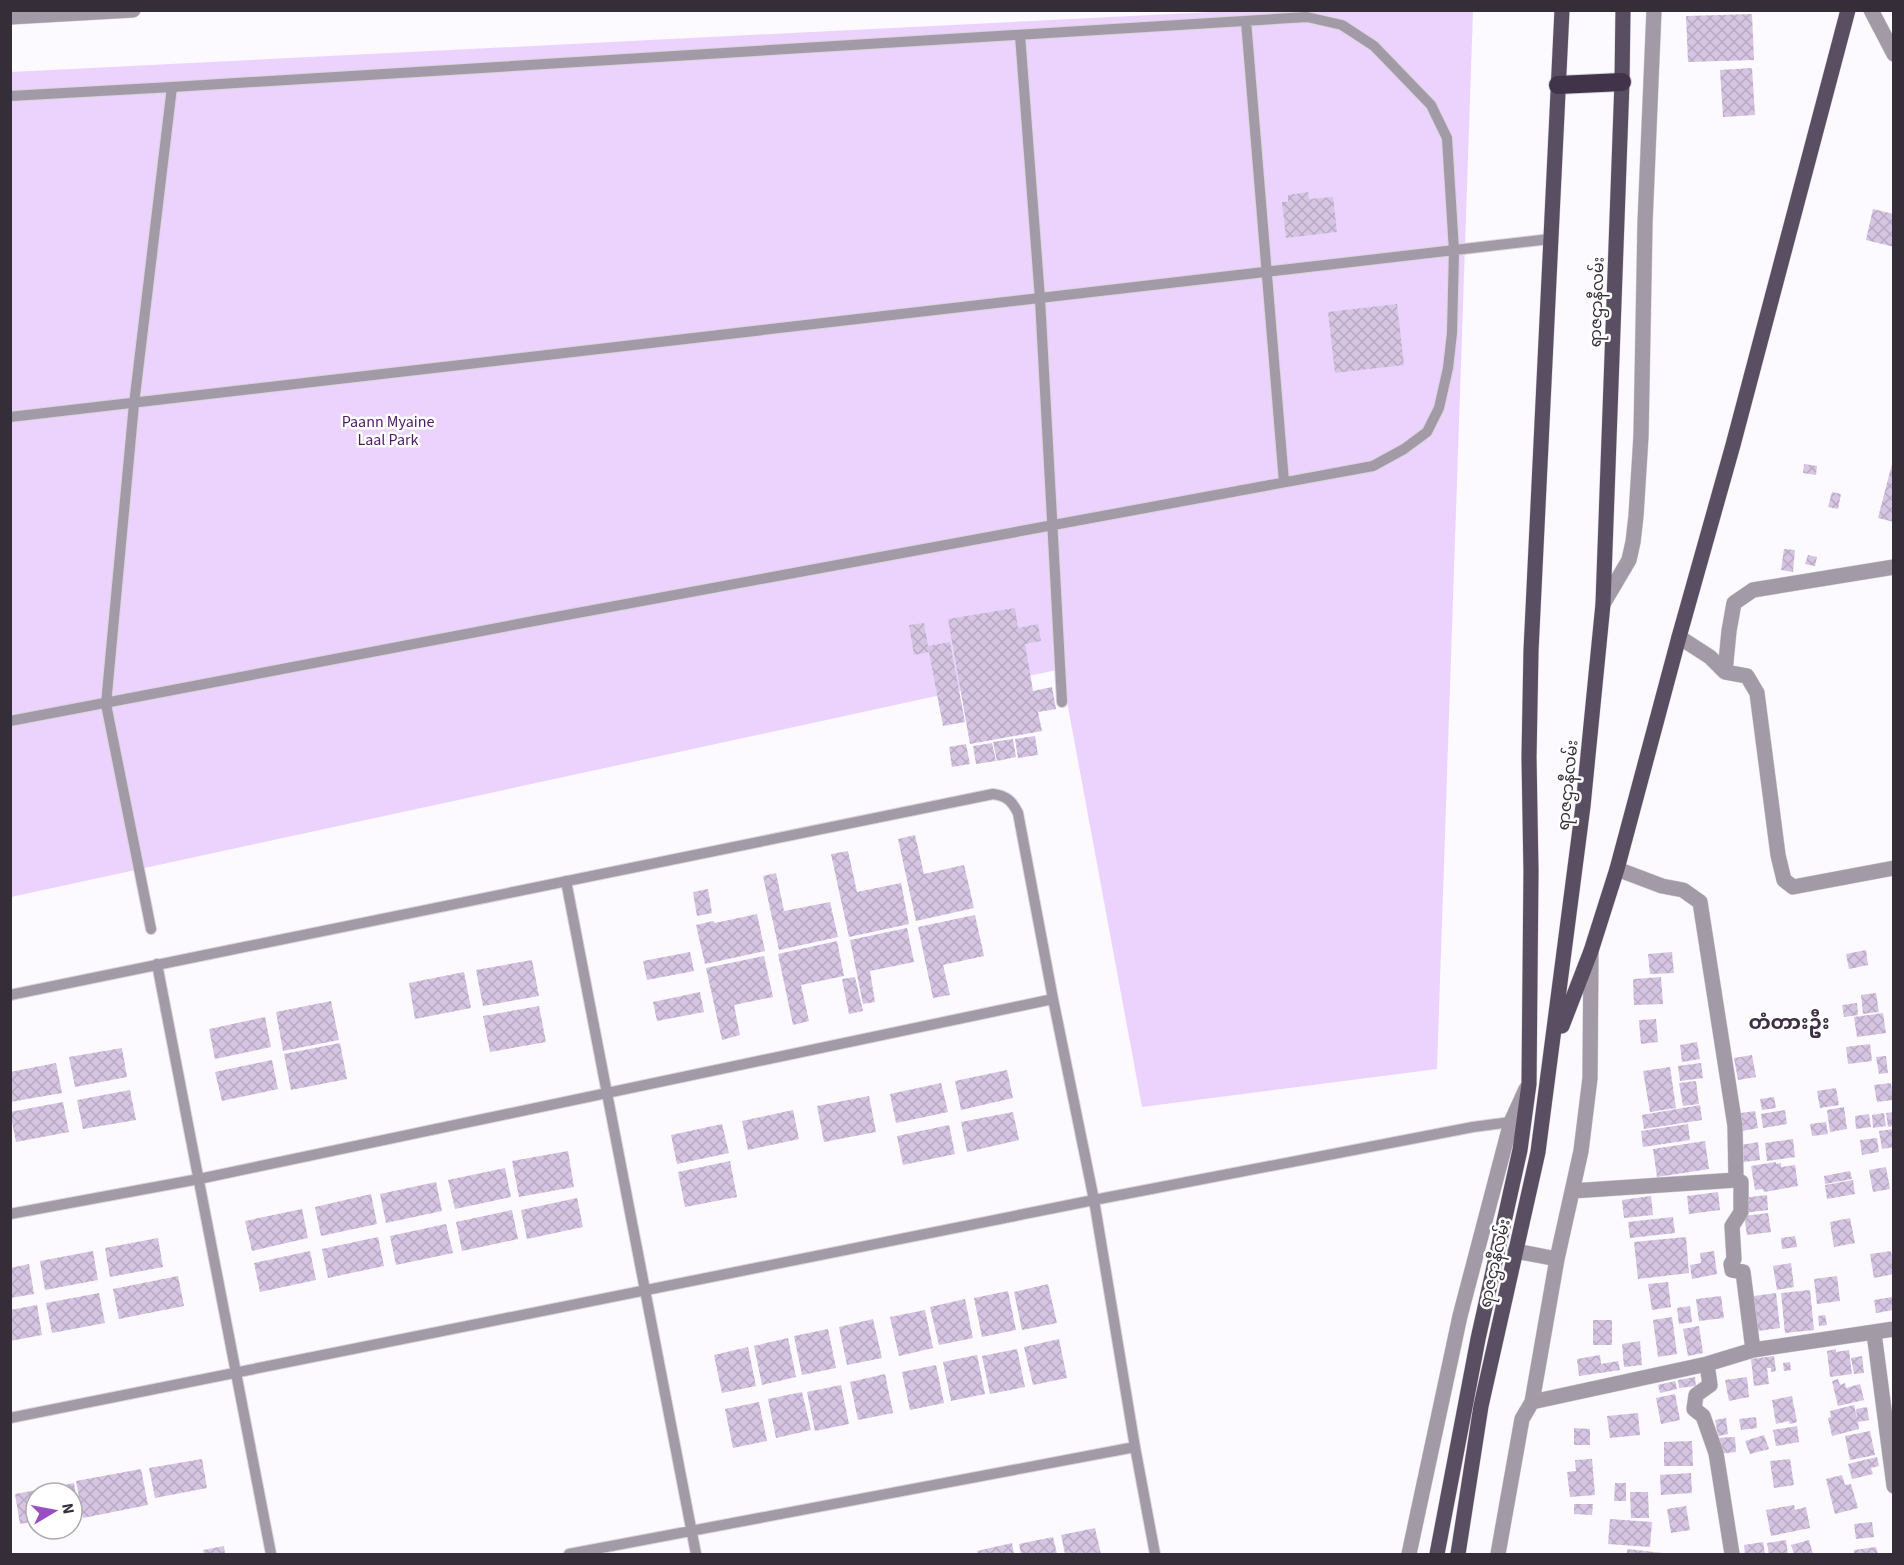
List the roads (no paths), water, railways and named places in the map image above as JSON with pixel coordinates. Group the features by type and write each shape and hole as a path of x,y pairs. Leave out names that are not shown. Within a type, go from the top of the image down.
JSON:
{"highway":[{"path":"1558,85 1622,82"}],"main road":[{"name":"ရာဇဌာနီလမ်း","path":"1437,1554 1478,1339 1520,1150 1529,1084 1532,871 1529,757 1531,651 1562,10"},
{"name":"ရာဇဌာနီလမ်း","path":"1458,1554 1482,1406 1539,1152 1583,806 1603,604 1623,10"},
{"path":"1529,1084 1553,1048 1591,951 1617,869 1733,445 1848,10"}],"street":[{"path":"10,17 133,10"},
{"path":"1603,604 1629,560 1634,542 1641,436 1645,223 1654,10"},
{"path":"1871,10 1893,54"},
{"path":"1725,672 1734,603 1753,590 1893,567"},
{"path":"1679,637 1710,657 1725,672 1747,676 1757,693 1778,855 1784,880 1793,887 1893,868"},
{"path":"1617,869 1662,886 1683,890 1700,902 1735,1126 1736,1180"},
{"path":"1498,1554 1522,1419 1532,1402 1557,1259 1581,1151 1590,1078 1591,951"},
{"path":"1409,1554 1460,1316 1511,1122 1529,1084"},
{"path":"1572,1191 1736,1180 1741,1182 1741,1212 1732,1226 1734,1259 1731,1264 1732,1270 1743,1272 1753,1350"},
{"path":"1515,1251 1557,1259"},
{"path":"1532,1402 1707,1364 1753,1350 1893,1329"},
{"path":"1874,1333 1893,1486"},
{"path":"1707,1364 1710,1385 1696,1395 1694,1409 1703,1416 1716,1453 1732,1554"}],"lane":[{"path":"10,96 1307,17 1342,25 1374,46 1431,105 1447,138 1454,251 1452,333 1448,368 1439,408 1426,432 1404,449 1373,466 10,721"},
{"path":"1246,21 1284,482"},
{"path":"1020,35 1040,299 1062,702"},
{"path":"152,929 106,704 134,404 172,87"},
{"path":"10,417 1550,239"},
{"path":"10,995 993,794 1004,795 1013,803 1018,813 1094,1200 1155,1554"},
{"path":"566,881 696,1554"},
{"path":"157,964 271,1554"},
{"path":"10,1214 199,1179 1053,999"},
{"path":"10,1418 1094,1200 1473,1127 1511,1122"},
{"path":"569,1554 1135,1447"}],"district":[{"name":"တံတားဦး","path":"1789,1022"}],"park label":[{"name":"Paann Myaine Laal Park","path":"388,430"}]}
